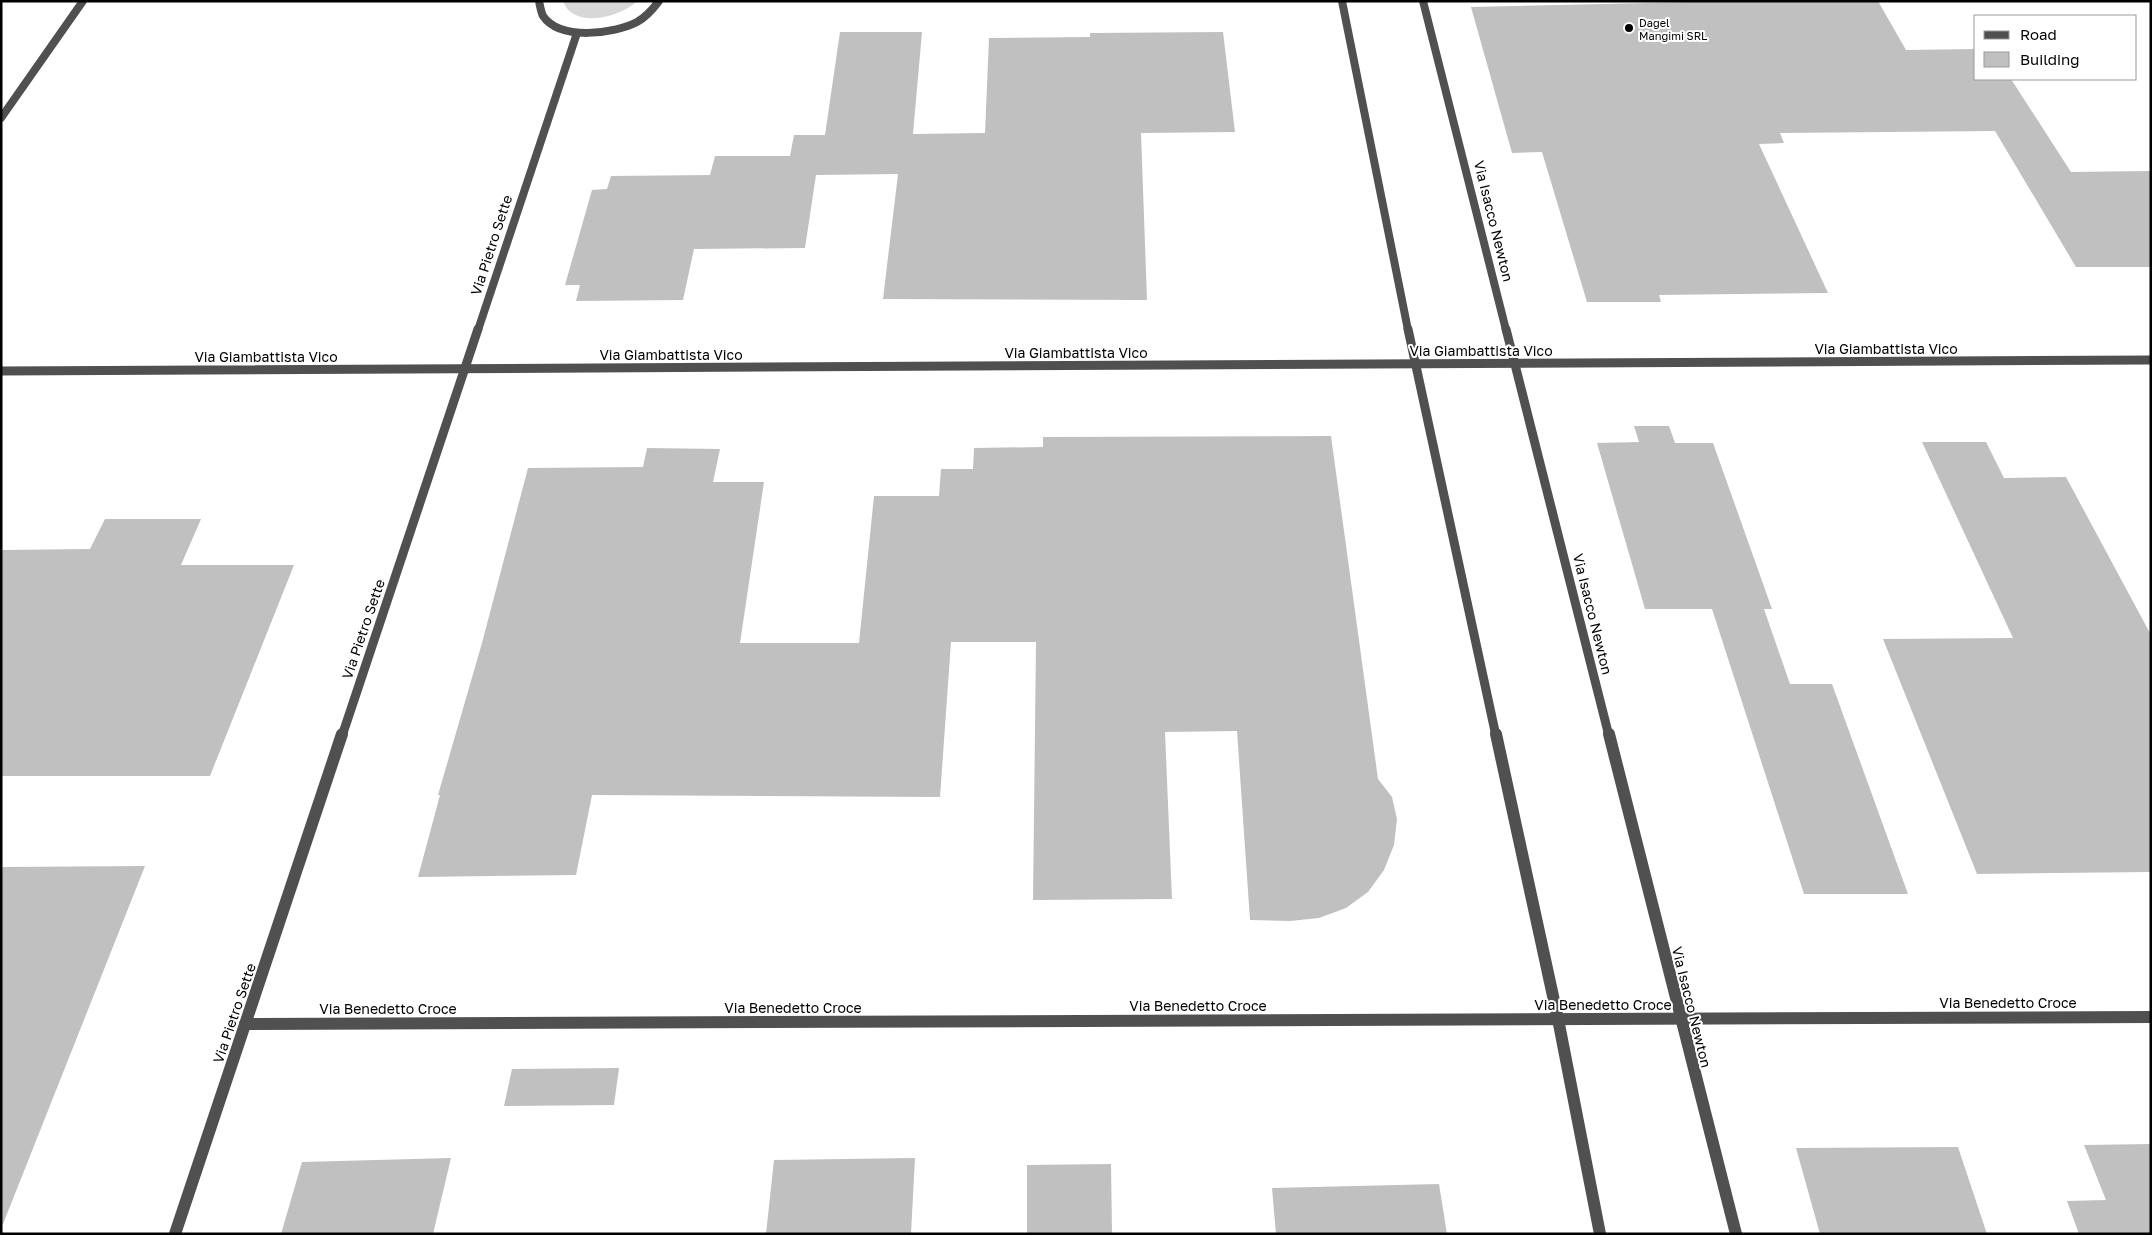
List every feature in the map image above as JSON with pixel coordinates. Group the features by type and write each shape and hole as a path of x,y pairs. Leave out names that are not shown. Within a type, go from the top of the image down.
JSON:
{"street":[{"path":"1,118 83,1"},
{"path":"539,1 540,9 546,20 559,28 577,32 597,33 618,29 637,22 652,12 659,1"},
{"path":"1342,1 1415,364 1558,1019 1600,1234"},
{"name":"Via Isacco Newton","path":"1423,1 1736,1234"},
{"name":"Via Pietro Sette","path":"174,1234 577,32"},
{"name":"Via Giambattista Vico","path":"1,371 2151,360"},
{"name":"Via Benedetto Croce","path":"245,1024 2151,1017"}],"shaded area":[{"path":"563,1 637,1 630,7 609,16 587,18 568,10"}],"building":[{"path":"1738,1 1878,1 1906,50 1974,49 1974,80 2012,80 2071,172 2151,171 2151,267 2076,267 1995,131 1780,133 1784,143 1759,144 1828,293 1659,295 1661,302 1587,302 1542,152 1512,153 1471,7"},
{"path":"840,32 922,32 913,134 985,133 989,38 1090,37 1090,33 1223,32 1235,132 1141,133 1147,300 883,299 898,174 816,175 805,248 694,249 683,300 576,301 580,285 565,285 592,190 607,189 611,176 710,175 715,156 790,156 794,135 825,135"},
{"path":"1634,426 1669,426 1675,443 1713,443 1772,609 1764,609 1790,684 1832,684 1908,894 1804,894 1712,609 1645,609 1597,443 1639,442"},
{"path":"1331,436 1378,779 1392,797 1397,819 1394,845 1384,870 1368,892 1346,908 1319,918 1290,921 1250,920 1237,731 1165,732 1172,899 1033,900 1036,642 951,642 940,797 592,795 576,875 418,877 440,795 438,795 482,643 528,468 643,467 647,448 720,449 713,482 764,482 740,643 859,643 874,496 939,496 941,469 973,469 974,448 1043,447 1043,437"},
{"path":"1922,442 1986,442 2004,478 2066,477 2151,635 2151,872 1977,874 1883,639 2013,638"},
{"path":"105,519 201,519 181,565 294,565 210,776 1,776 1,550 90,549"},
{"path":"145,866 3,1224 1,1224 1,867"},
{"path":"619,1068 614,1105 504,1106 512,1069"},
{"path":"2151,1144 2151,1234 2079,1234 2067,1201 2106,1200 2084,1145"},
{"path":"1958,1147 1987,1234 1820,1234 1796,1148"},
{"path":"451,1158 433,1234 281,1234 302,1162"},
{"path":"915,1158 911,1234 766,1234 774,1160"},
{"path":"1111,1164 1112,1234 1027,1234 1027,1165"},
{"path":"1439,1184 1447,1234 1276,1234 1272,1188"}],"place":[{"name":"Dagel Mangimi SRL","path":"1629,28"}]}
